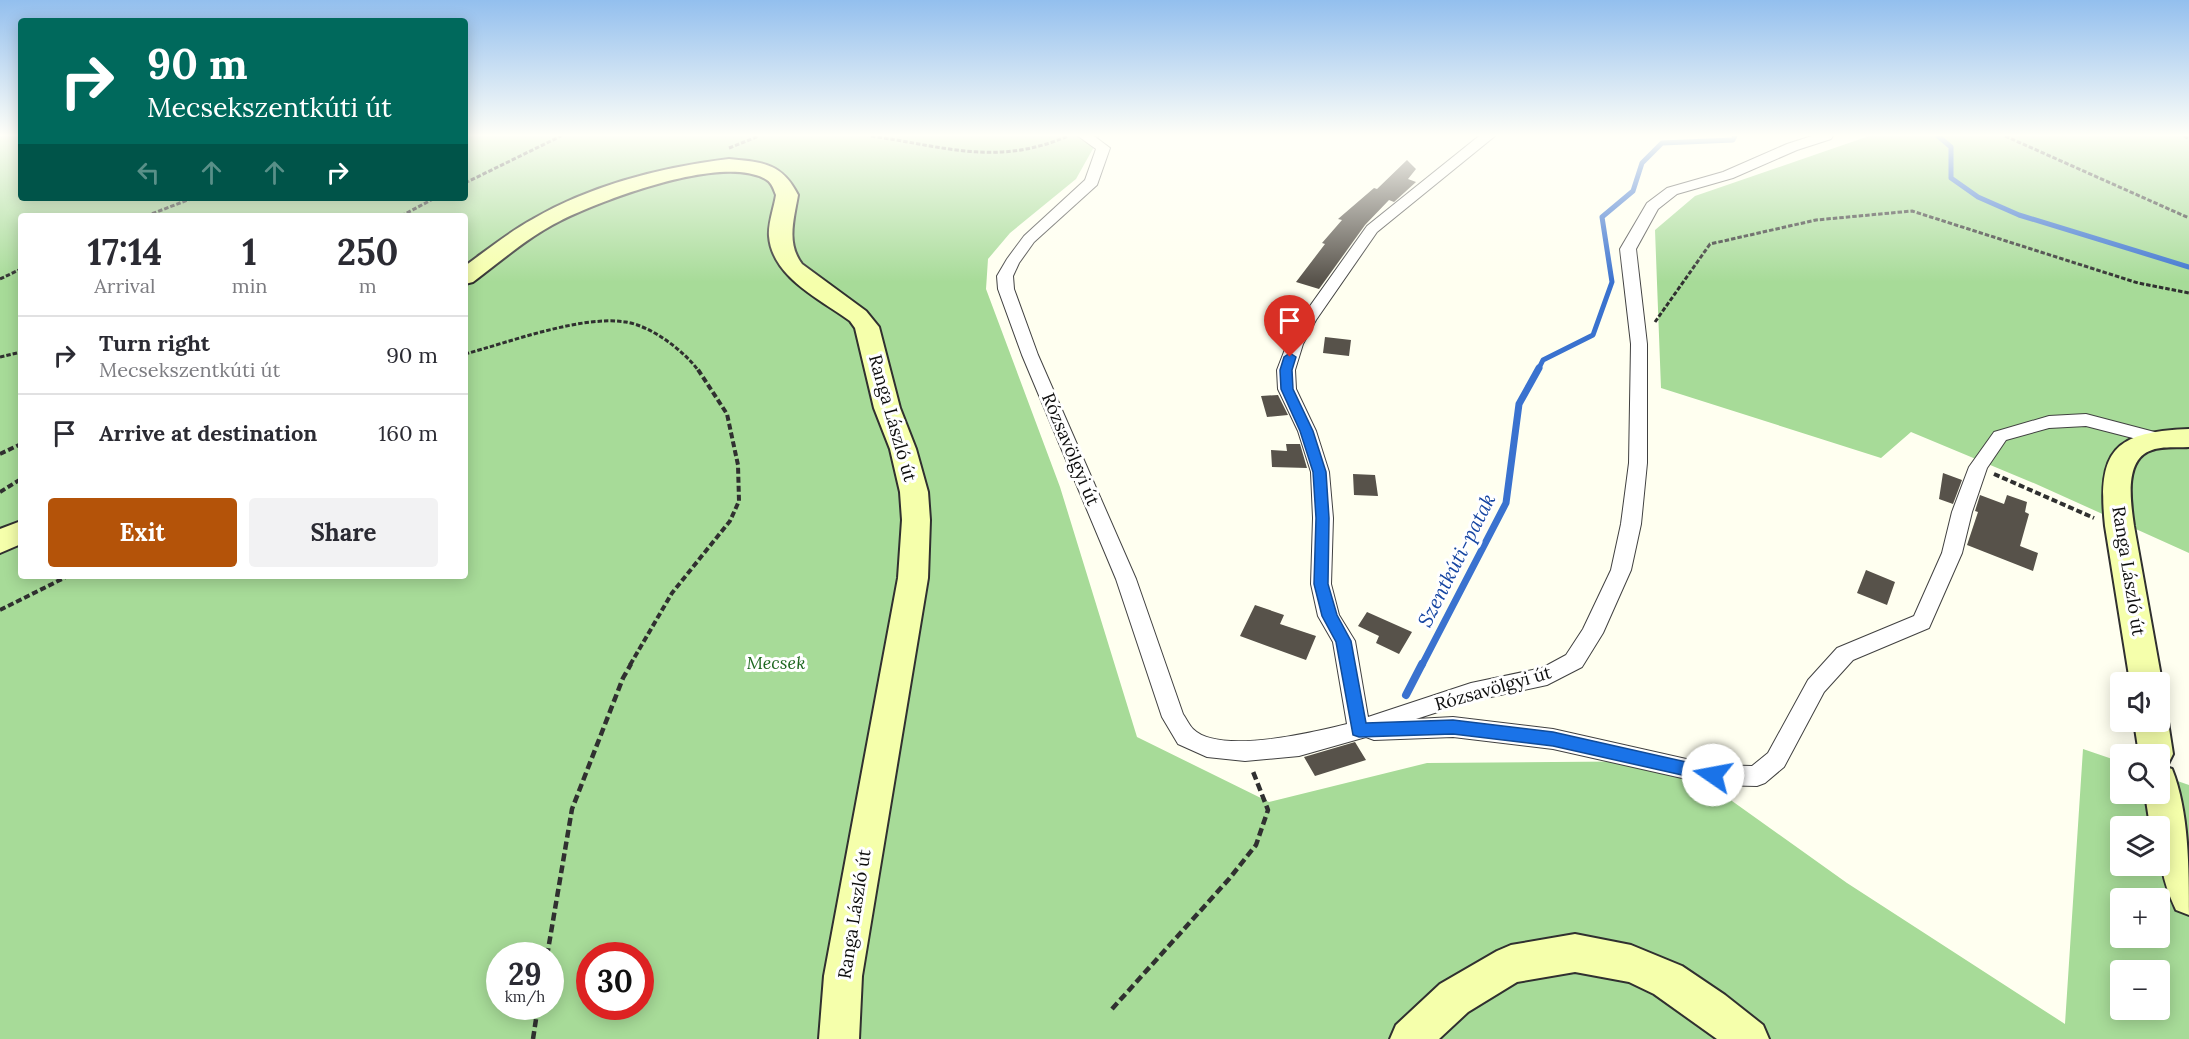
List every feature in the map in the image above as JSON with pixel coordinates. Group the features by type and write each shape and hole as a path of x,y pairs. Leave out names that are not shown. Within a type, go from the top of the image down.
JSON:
{"main road":[{"name":"Ranga László út","path":"468,275 525,233 553,216 643,184"},
{"name":"Ranga László út","path":"780,184 787,195 780,235 785,257 794,269 858,316 867,327 887,408 903,449 914,492 916,520 913,578 843,976 839,1039"},
{"name":"Ranga László út","path":"2145,672 2122,544 2117,505 2118,477 2123,460 2134,447 2160,439 2189,438"},
{"path":"0,542 18,533"},
{"path":"2164,804 2172,849 2189,898"},
{"path":"1410,1039 1454,998 1511,964 1575,953 1631,964 1668,980 1711,1009 1749,1039"}],"street":[{"name":"Rózsavölgyi út","path":"1089,184 1029,239 1005,276 1006,289 1030,355 1126,579 1173,717 1186,737 1196,742 1207,747 1245,751 1299,746 1359,730 1402,713 1471,692 1547,676 1574,661 1592,633 1621,570 1631,524 1638,463 1639,344 1628,249 1652,206 1672,191 1695,184"},
{"path":"1428,184 1372,229 1308,320 1295,344 1286,370 1287,389 1306,431 1320,472 1323,518 1321,584 1329,616 1344,641 1359,730 1453,727 1553,739 1713,775 1757,776 1776,760 1816,686 1845,654 1922,622 1952,553 1962,512 1978,467 2000,436 2049,422 2086,420 2160,439"}],"path":[{"path":"2113,184 2189,218"},
{"path":"154,213 185,201"},
{"path":"407,213 429,201"},
{"path":"1639,344 1710,244 1816,220 1912,211 2138,283 2189,293"},
{"path":"0,279 18,270"},
{"path":"468,353 585,322 626,322 645,328 660,336 696,367 727,414 738,465 739,501 730,521 672,593 624,678 572,809 549,942"},
{"path":"0,357 18,353"},
{"path":"0,454 18,445"},
{"path":"1978,467 2104,522 2106,536 2122,544"},
{"path":"0,492 18,481"},
{"path":"0,609 62,579"},
{"path":"1112,1009 1229,879 1256,845 1268,810 1245,751"},
{"path":"532,1039 535,1020"}],"green space":[{"name":"Mecsek","path":"0,184 18,184 18,201 468,201 468,184 1069,184 1010,233 988,259 986,289 1060,487 1137,737 1269,802 1427,763 1676,761 1847,883 2065,1024 2083,749 2110,758 2110,804 2170,804 2170,778 2189,785 2189,1039 0,1039"},
{"path":"1728,184 2189,184 2189,553 2036,484 1911,432 1881,458 1661,388 1655,230 1695,196"}],"building":[{"path":"1382,184 1413,184 1394,202 1389,200 1365,225 1319,289 1296,282 1325,244 1322,243 1342,220 1338,219 1374,188 1377,189"},
{"path":"1325,337 1351,340 1349,356 1323,353"},
{"path":"1278,395 1288,415 1267,417 1261,396"},
{"path":"1286,444 1300,444 1307,468 1272,467 1271,450 1287,451"},
{"path":"1943,473 1962,480 1953,504 1939,499"},
{"path":"1353,474 1375,475 1378,496 1354,495"},
{"path":"1980,495 2004,504 2007,495 2027,502 2025,512 2029,514 2020,546 2038,553 2033,571 1967,545 1978,512 1975,511"},
{"path":"1866,570 1895,582 1887,605 1857,593"},
{"path":"1255,605 1284,615 1280,624 1316,636 1306,660 1240,636"},
{"path":"1367,612 1412,632 1399,654 1376,643 1379,636 1358,626"},
{"path":"1355,742 1366,760 1315,776 1304,757"}],"waterway":[{"name":"Szentkúti-patak","path":"1539,368 1543,360 1593,335 1612,282 1602,217 1633,191 1635,184"},
{"path":"1960,184 1978,197 2019,215 2189,267"},
{"name":"Szentkúti-patak","path":"1422,665 1506,503 1519,404 1539,368"},
{"name":"Szentkúti-patak","path":"1406,695 1422,664"}],"route":[{"path":"1290,357 1286,370 1287,389 1306,431 1320,472 1323,518 1321,584 1329,616 1344,641 1359,730 1453,727 1553,739 1713,775"}]}
